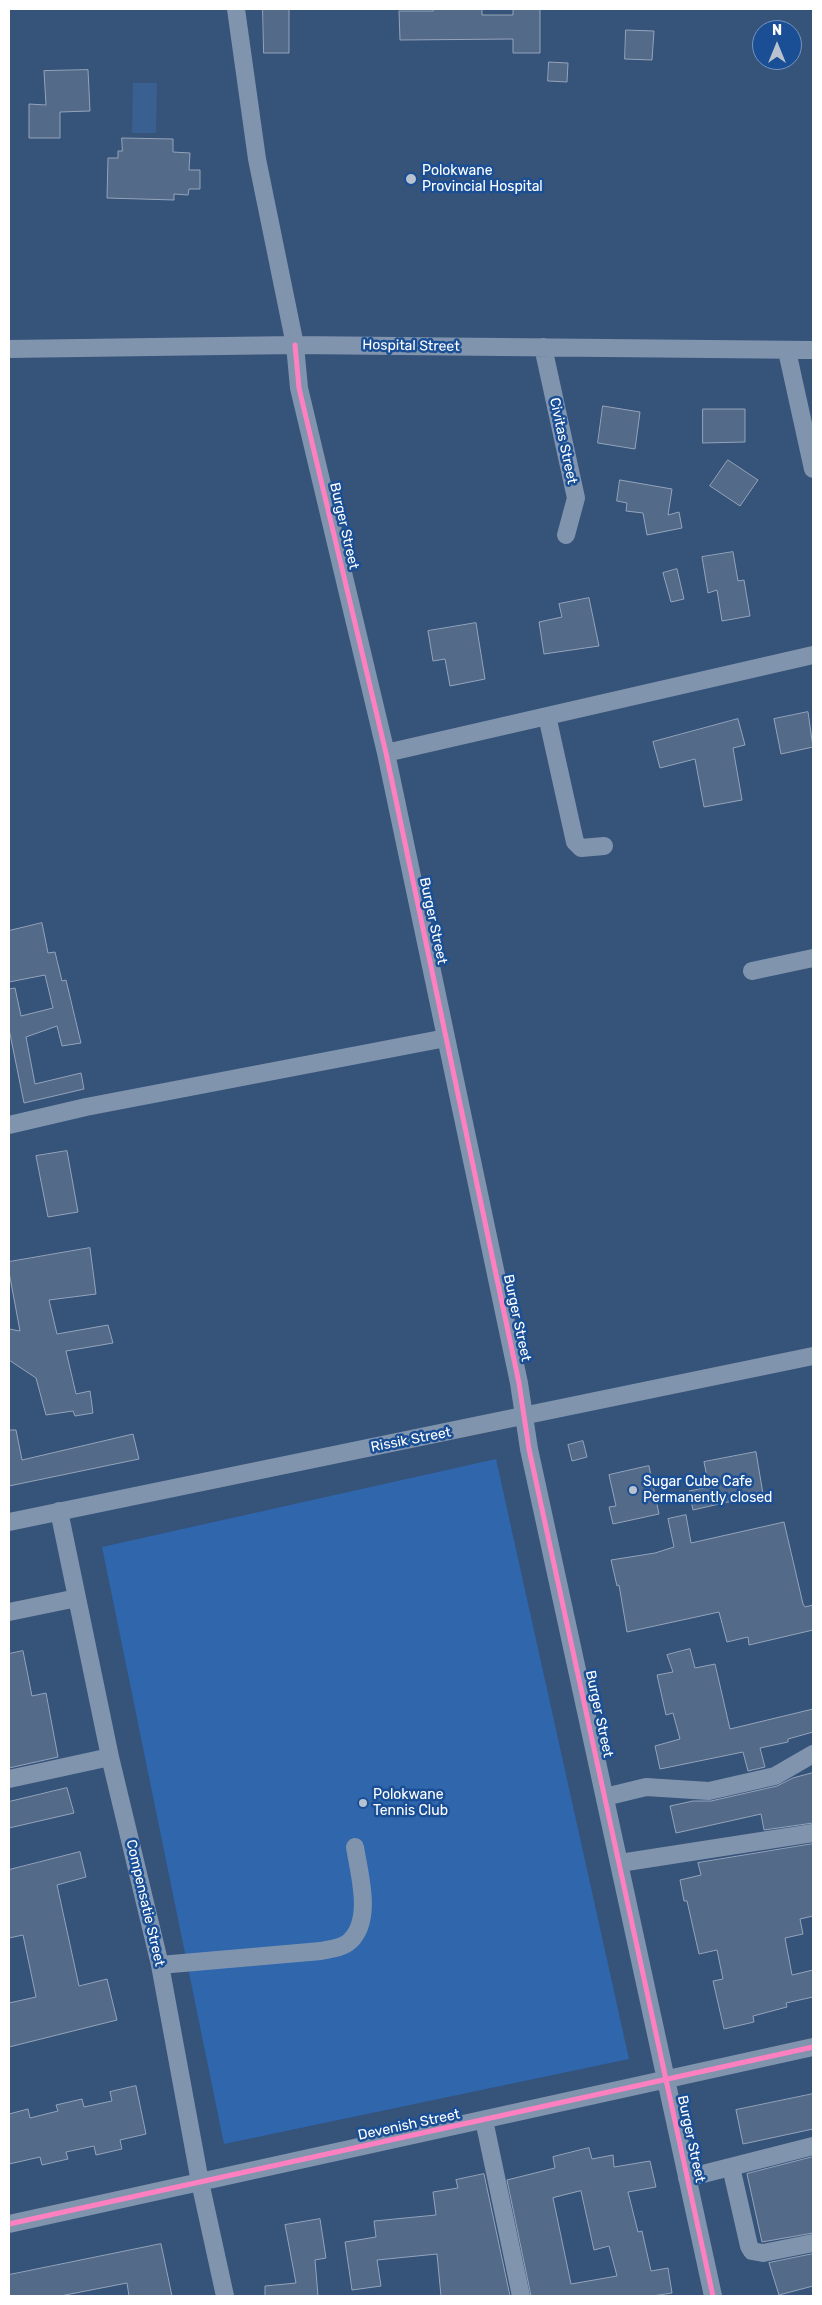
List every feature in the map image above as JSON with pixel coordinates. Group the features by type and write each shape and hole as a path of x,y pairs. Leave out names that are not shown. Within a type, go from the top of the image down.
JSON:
{"street":[{"name":"Burger Street","path":"236,9 257,159 295,344 299,388 386,753 531,1458 713,2296"},
{"name":"Hospital Street","path":"9,349 295,344 813,350"},
{"name":"Civitas Street","path":"543,347 576,498 566,535"},
{"path":"786,350 813,469"},
{"path":"386,753 813,655"},
{"path":"547,716 575,842 581,848 604,846"},
{"path":"752,972 813,958"},
{"path":"9,1125 86,1107 446,1038"},
{"name":"Rissik Street","path":"9,1522 813,1356"},
{"name":"Compensatie Street","path":"58,1511 110,1757 160,1965 200,2182 225,2296"},
{"path":"9,1612 77,1598"},
{"path":"605,1797 646,1787 709,1791 776,1776 813,1754"},
{"path":"9,1779 110,1757"},
{"path":"620,1863 813,1832"},
{"path":"160,1965 321,1951 336,1948 349,1941 359,1926 362,1914 362,1898 355,1847"},
{"name":"Devenish Street","path":"9,2224 813,2047"},
{"path":"484,2120 521,2296"},
{"path":"687,2178 813,2146"},
{"path":"731,2166 749,2246 752,2251 763,2254 813,2243"}],"shaded area":[{"path":"133,83 157,83 156,133 132,133"},
{"name":"Polokwane Tennis Club","path":"496,1459 629,2059 224,2144 102,1547"}],"building":[{"path":"263,9 289,9 289,53 264,53"},
{"path":"433,9 482,9 482,15 513,15 513,9 540,9 540,53 513,53 513,39 400,40 399,11 433,11"},
{"path":"626,30 654,31 652,60 625,59"},
{"path":"549,62 568,63 567,82 548,81"},
{"path":"88,70 90,111 60,112 60,138 29,138 29,104 46,105 44,71"},
{"path":"122,138 173,139 173,152 190,153 189,170 200,170 200,189 189,189 188,195 174,194 174,200 107,198 108,158 118,158 118,151 122,151"},
{"path":"603,406 640,412 635,449 598,443"},
{"path":"703,409 745,409 745,442 703,443"},
{"path":"728,460 758,480 740,506 710,486"},
{"path":"620,480 672,489 668,515 679,512 682,528 647,535 643,513 626,511 627,503 617,501"},
{"path":"733,552 738,581 744,580 750,616 722,621 717,590 708,593 702,557"},
{"path":"677,569 684,599 671,602 663,573"},
{"path":"589,598 599,646 544,654 539,622 562,617 559,604"},
{"path":"476,623 485,679 450,686 445,659 433,661 428,631"},
{"path":"808,712 813,747 781,754 774,719"},
{"path":"738,719 745,745 733,748 742,800 704,807 695,759 660,768 653,742"},
{"path":"42,923 48,953 55,952 62,981 66,980 81,1043 62,1046 57,1026 26,1037 35,1084 81,1073 84,1089 24,1103 9,1029 9,989 15,988 21,1016 53,1008 45,975 9,982 9,931"},
{"path":"67,1151 78,1212 48,1217 36,1156"},
{"path":"90,1248 96,1294 49,1300 57,1334 108,1325 113,1343 66,1351 76,1394 90,1391 93,1413 75,1416 73,1411 46,1415 36,1378 9,1360 9,1329 20,1331 9,1272 9,1262"},
{"path":"9,1430 16,1430 22,1460 133,1434 139,1459 9,1486"},
{"path":"583,1441 587,1457 572,1461 568,1445"},
{"path":"756,1452 763,1494 693,1510 689,1491 709,1487 704,1462"},
{"name":"Sugar Cube Cafe Permanently closed","path":"649,1466 659,1514 613,1524 609,1507 616,1506 609,1475"},
{"path":"686,1515 691,1543 784,1522 803,1604 805,1607 813,1605 813,1630 749,1645 748,1637 727,1642 719,1612 627,1632 619,1585 617,1586 611,1560 655,1553 674,1547 668,1519"},
{"path":"690,1649 695,1668 715,1664 730,1729 813,1709 813,1732 788,1739 788,1742 760,1748 765,1767 748,1771 743,1752 660,1769 655,1746 680,1739 673,1713 666,1715 657,1675 673,1672 667,1655"},
{"path":"23,1651 32,1696 46,1693 58,1757 9,1768 9,1654"},
{"path":"813,1773 813,1823 764,1830 761,1814 676,1833 670,1806 693,1801 711,1801 777,1786 793,1778"},
{"path":"67,1788 74,1813 9,1828 9,1802"},
{"path":"813,1844 813,1916 800,1919 803,1934 785,1938 792,1975 813,1970 813,1997 786,2003 787,2007 753,2016 754,2022 724,2029 713,1981 723,1979 717,1950 699,1954 687,1901 684,1901 680,1880 701,1875 698,1863"},
{"path":"80,1852 86,1877 57,1885 79,1986 107,1979 117,2020 9,2047 9,2003 36,1997 23,1935 9,1938 9,1870"},
{"path":"136,2086 146,2134 120,2140 122,2149 96,2155 94,2146 66,2152 68,2159 42,2165 40,2157 9,2164 9,2114 28,2109 30,2118 58,2111 56,2105 82,2099 84,2107 112,2101 110,2092"},
{"path":"813,2094 813,2129 743,2144 736,2110"},
{"path":"589,2148 592,2159 613,2155 614,2167 650,2161 656,2187 628,2192 638,2232 642,2231 651,2271 668,2268 672,2293 652,2296 531,2296 507,2180 555,2168 553,2157","holes":["581,2191 594,2250 609,2246 617,2276 571,2284 553,2198"]},
{"path":"813,2157 813,2233 762,2242 747,2174"},
{"path":"484,2174 510,2296 441,2296 437,2254 377,2260 381,2286 352,2290 345,2242 376,2237 374,2221 436,2215 433,2192 458,2188 456,2180"},
{"path":"320,2219 326,2258 315,2260 318,2296 265,2296 265,2286 296,2283 285,2225"},
{"path":"161,2244 172,2296 129,2296 127,2283 60,2296 9,2296 9,2275"},
{"path":"813,2254 813,2286 779,2295 769,2263"}],"cycle path":[{"path":"295,345 299,388 386,753 519,1383 529,1449 713,2296"},
{"path":"9,2224 813,2047"}],"place":[{"name":"Polokwane Provincial Hospital","path":"411,179"},
{"name":"Sugar Cube Cafe Permanently closed","path":"633,1490"},
{"name":"Polokwane Tennis Club","path":"363,1803"}]}
